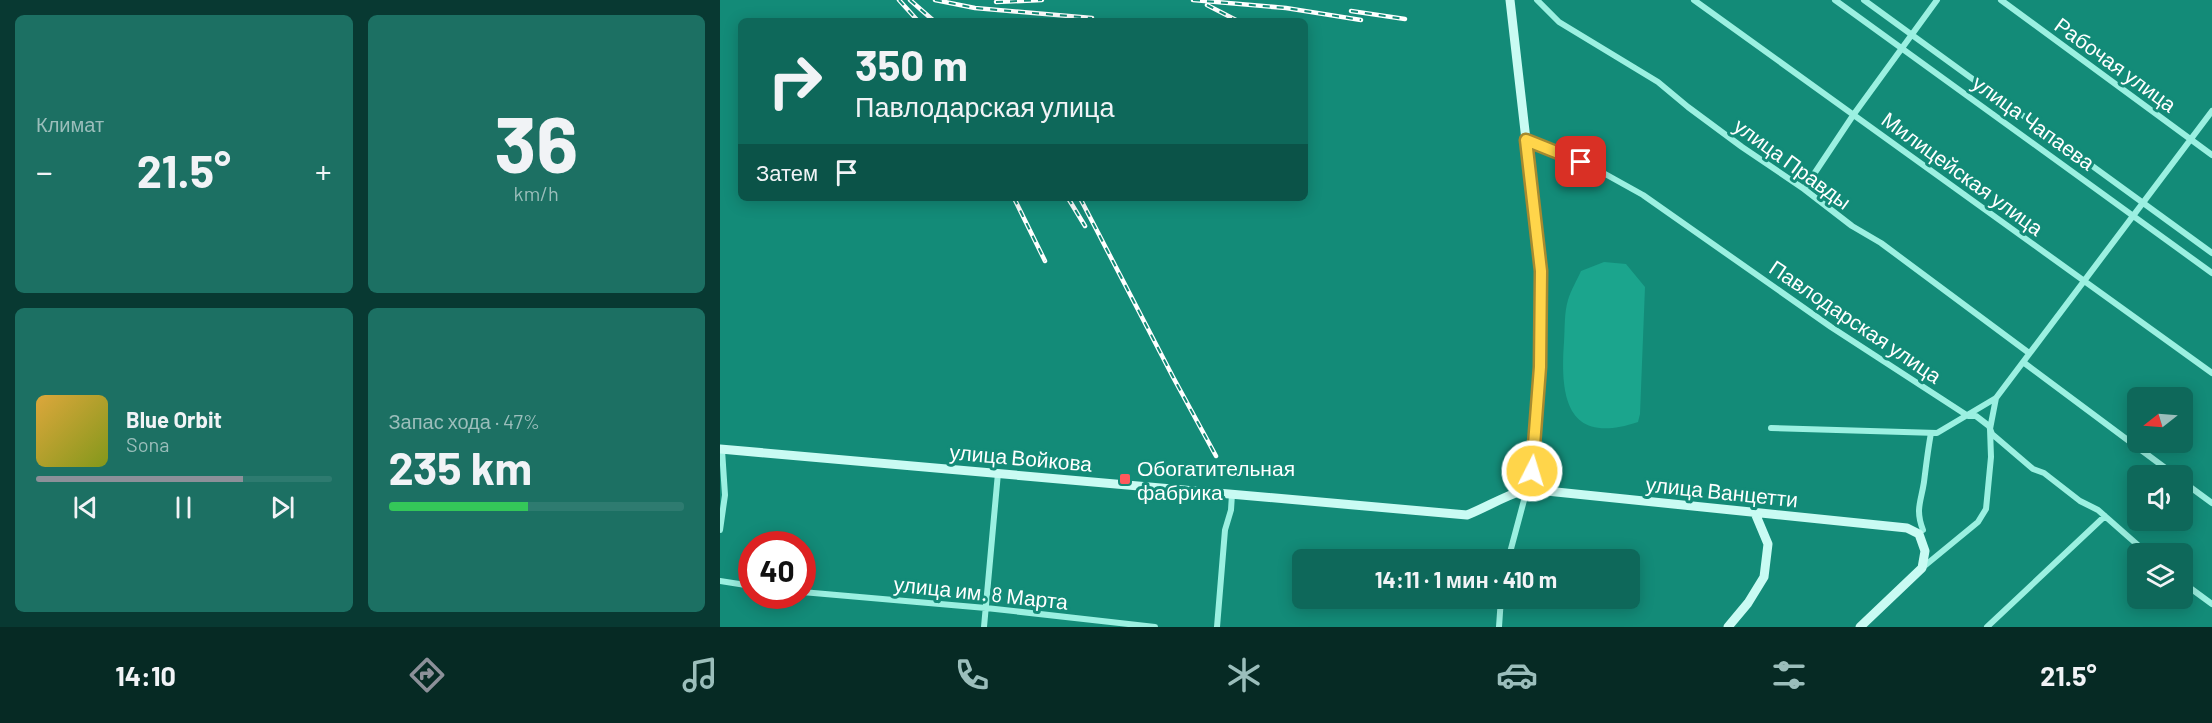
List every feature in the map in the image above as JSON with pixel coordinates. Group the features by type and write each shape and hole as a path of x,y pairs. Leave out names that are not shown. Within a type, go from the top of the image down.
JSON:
{"street":[{"path":"1510,0 1541,271 1540,367 1532,471 1511,549"},
{"name":"улица Правды","path":"1537,0 1559,22 1658,82 1733,141 1804,189 2029,354"},
{"name":"Милицейская улица","path":"1694,0 2212,373"},
{"name":"улица Чапаева","path":"1835,0 2212,273"},
{"name":"улица Чапаева","path":"1864,0 2212,253"},
{"path":"1804,189 1854,114 1937,0"},
{"name":"Рабочая улица","path":"2001,0 2212,155"},
{"path":"1771,428 1937,433 1996,398 2212,111"},
{"name":"Павлодарская улица","path":"1526,140 1581,162 1643,195 1831,327 1968,416 1976,416 1990,429 1992,434 2033,468 2044,473 2080,501 2105,516 2136,543"},
{"path":"2023,362 2161,465"},
{"path":"1860,627 1922,568 1978,522 1986,509 1991,457 1990,429 1996,398"},
{"path":"1922,568 1925,551 1918,530 1918,502 1923,487 1931,433"},
{"path":"720,530 725,495 721,450"},
{"name":"улица Войкова","path":"721,450 1467,515 1513,493 1527,489"},
{"path":"984,627 998,473"},
{"name":"улица Ванцетти","path":"1527,489 1918,530"},
{"path":"2193,489 2212,502"},
{"path":"1217,627 1225,530 1231,510 1232,494"},
{"path":"1728,627 1748,603 1764,577 1768,544 1755,513"},
{"path":"1988,627 2105,516"},
{"path":"720,581 738,584"},
{"path":"2193,590 2212,604"},
{"name":"улица им. 8 Марта","path":"816,592 1155,627"},
{"path":"1499,627 1500,609"}],"green space":[{"path":"1604,262 1626,264 1645,287 1640,414 1638,422 1614,428 1596,428 1582,422 1573,412 1564,382 1565,321 1569,296 1581,271"}],"railway":[{"path":"899,0 915,18"},
{"path":"910,0 931,18"},
{"path":"935,0 975,8 1092,18"},
{"path":"996,2 1042,0"},
{"path":"1193,0 1286,8 1361,20"},
{"path":"1207,5 1232,18"},
{"path":"1351,11 1405,19"},
{"path":"1015,201 1045,261"},
{"path":"1070,201 1085,226"},
{"path":"1082,201 1216,456"}],"place":[{"name":"Обогатительная фабрика","path":"1125,479"}],"route":[{"path":"1532,471 1540,367 1541,271 1526,140 1581,162"}]}
